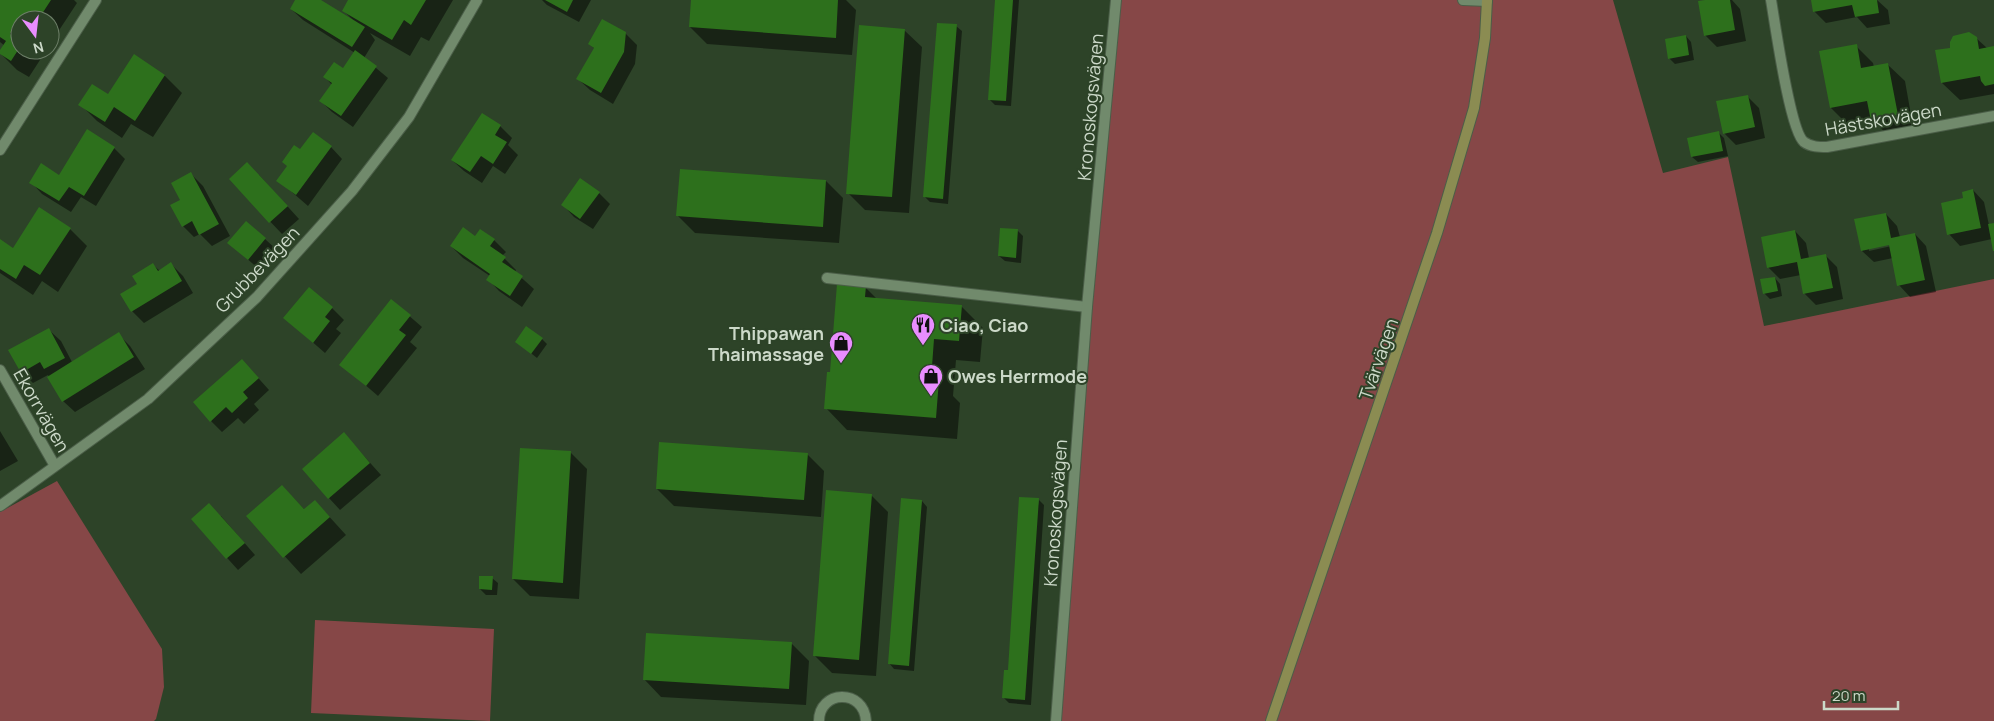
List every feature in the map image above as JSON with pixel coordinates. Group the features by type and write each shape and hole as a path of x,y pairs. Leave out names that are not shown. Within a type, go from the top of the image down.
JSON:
{"street":[{"path":"0,150 96,0"},
{"name":"Grubbevägen","path":"0,506 148,399 276,276 352,191 409,117 477,0"},
{"name":"Kronoskogsvägen","path":"1056,721 1087,307 1116,0"},
{"path":"1463,0 1487,1"},
{"name":"Hästskovägen","path":"1770,0 1793,121 1804,141 1814,146 1826,147 1994,116"},
{"name":"Tvärvägen","path":"1271,721 1437,233 1474,108 1485,38 1487,1"},
{"path":"827,278 1087,307"},
{"name":"Ekorrvägen","path":"0,370 56,466"},
{"path":"819,721 820,711 824,705 830,700 844,697 858,702 866,721"}],"shaded area":[{"path":"1116,0 1613,0 1663,173 1728,157 1764,326 1994,279 1994,721 1056,721"},
{"path":"57,481 162,649 164,687 154,721 0,721 0,512"},
{"path":"315,620 494,629 490,721 311,713"}],"building":[{"path":"0,0 51,0 44,10 10,10 11,61 0,54 0,50 6,41 0,37"},
{"path":"295,0 321,0 365,27 352,47 290,9"},
{"path":"348,0 426,0 411,25 404,20 392,40 342,11"},
{"path":"545,0 573,0 567,12"},
{"path":"691,0 838,0 836,38 689,27"},
{"path":"995,0 1013,0 1006,101 988,100"},
{"path":"1730,0 1735,30 1704,36 1698,1"},
{"path":"1811,0 1877,0 1879,13 1855,17 1852,5 1813,12"},
{"path":"602,19 626,32 624,52 601,93 576,79 594,48 588,44"},
{"path":"937,23 957,24 943,199 923,197"},
{"path":"859,25 905,29 892,197 846,194"},
{"path":"1969,32 1977,37 1979,49 1994,46 1994,84 1985,86 1980,76 1941,83 1935,50 1950,48 1953,36"},
{"path":"1686,35 1689,55 1668,59 1665,39"},
{"path":"1857,44 1861,68 1888,63 1898,115 1871,121 1867,101 1830,108 1819,51"},
{"path":"355,50 377,66 341,116 319,101 332,83 323,77 334,62 343,68"},
{"path":"134,54 165,75 135,121 114,107 105,122 78,105 92,84 108,94"},
{"path":"1748,95 1755,127 1723,134 1716,101"},
{"path":"482,113 501,125 495,135 507,142 493,164 481,156 470,172 451,160"},
{"path":"87,129 115,147 84,196 69,187 59,201 29,183 41,163 59,175"},
{"path":"1719,131 1723,151 1691,157 1687,138"},
{"path":"313,132 332,146 296,195 276,181 287,166 282,162 294,145 300,149"},
{"path":"247,162 288,206 269,223 229,179"},
{"path":"680,169 826,180 823,227 676,216"},
{"path":"191,172 219,224 199,235 192,221 182,227 170,205 180,200 171,183"},
{"path":"580,178 600,192 580,219 561,205"},
{"path":"1973,189 1981,228 1947,235 1941,203 1963,198 1962,192"},
{"path":"39,207 71,228 40,275 24,265 16,279 0,269 0,239 13,248"},
{"path":"1886,213 1891,238 1915,233 1925,280 1897,286 1889,245 1861,251 1854,219"},
{"path":"246,221 266,238 248,260 227,243"},
{"path":"1994,223 1994,251 1993,251 1988,224"},
{"path":"463,227 475,236 480,229 495,239 490,246 506,257 502,262 523,276 510,296 486,280 490,274 450,246"},
{"path":"1000,228 1018,229 1016,258 998,256"},
{"path":"1795,230 1801,259 1826,254 1833,288 1803,294 1797,262 1767,268 1761,237"},
{"path":"171,262 182,281 131,312 120,294 137,284 132,276 153,263 158,271"},
{"path":"1775,277 1778,291 1763,294 1760,279"},
{"path":"837,284 866,286 865,297 962,305 959,341 934,339 931,380 939,380 936,418 824,409 827,372 830,372"},
{"path":"309,287 333,307 325,317 330,321 313,343 283,318"},
{"path":"391,299 411,315 399,330 406,335 366,386 339,365"},
{"path":"526,326 543,338 531,354 515,342"},
{"path":"49,328 65,358 44,369 40,362 21,373 8,350"},
{"path":"119,332 134,357 62,402 47,377"},
{"path":"242,359 259,378 243,392 248,398 232,413 226,407 210,422 193,402"},
{"path":"344,432 370,463 328,499 302,469"},
{"path":"659,442 808,453 804,500 656,489"},
{"path":"520,448 571,451 563,583 512,579"},
{"path":"282,485 304,509 315,500 330,517 283,558 246,516"},
{"path":"826,490 872,494 859,660 813,656"},
{"path":"1019,497 1039,498 1025,700 1002,698 1004,670 1008,670"},
{"path":"901,498 922,500 909,666 888,664"},
{"path":"209,503 245,543 226,559 191,519"},
{"path":"479,576 493,576 492,590 479,589"},
{"path":"646,633 792,642 789,689 643,680"}],"place":[{"name":"Ciao, Ciao","path":"923,346"},
{"name":"Thippawan Thaimassage","path":"841,364"},
{"name":"Owes Herrmode","path":"931,397"}]}
